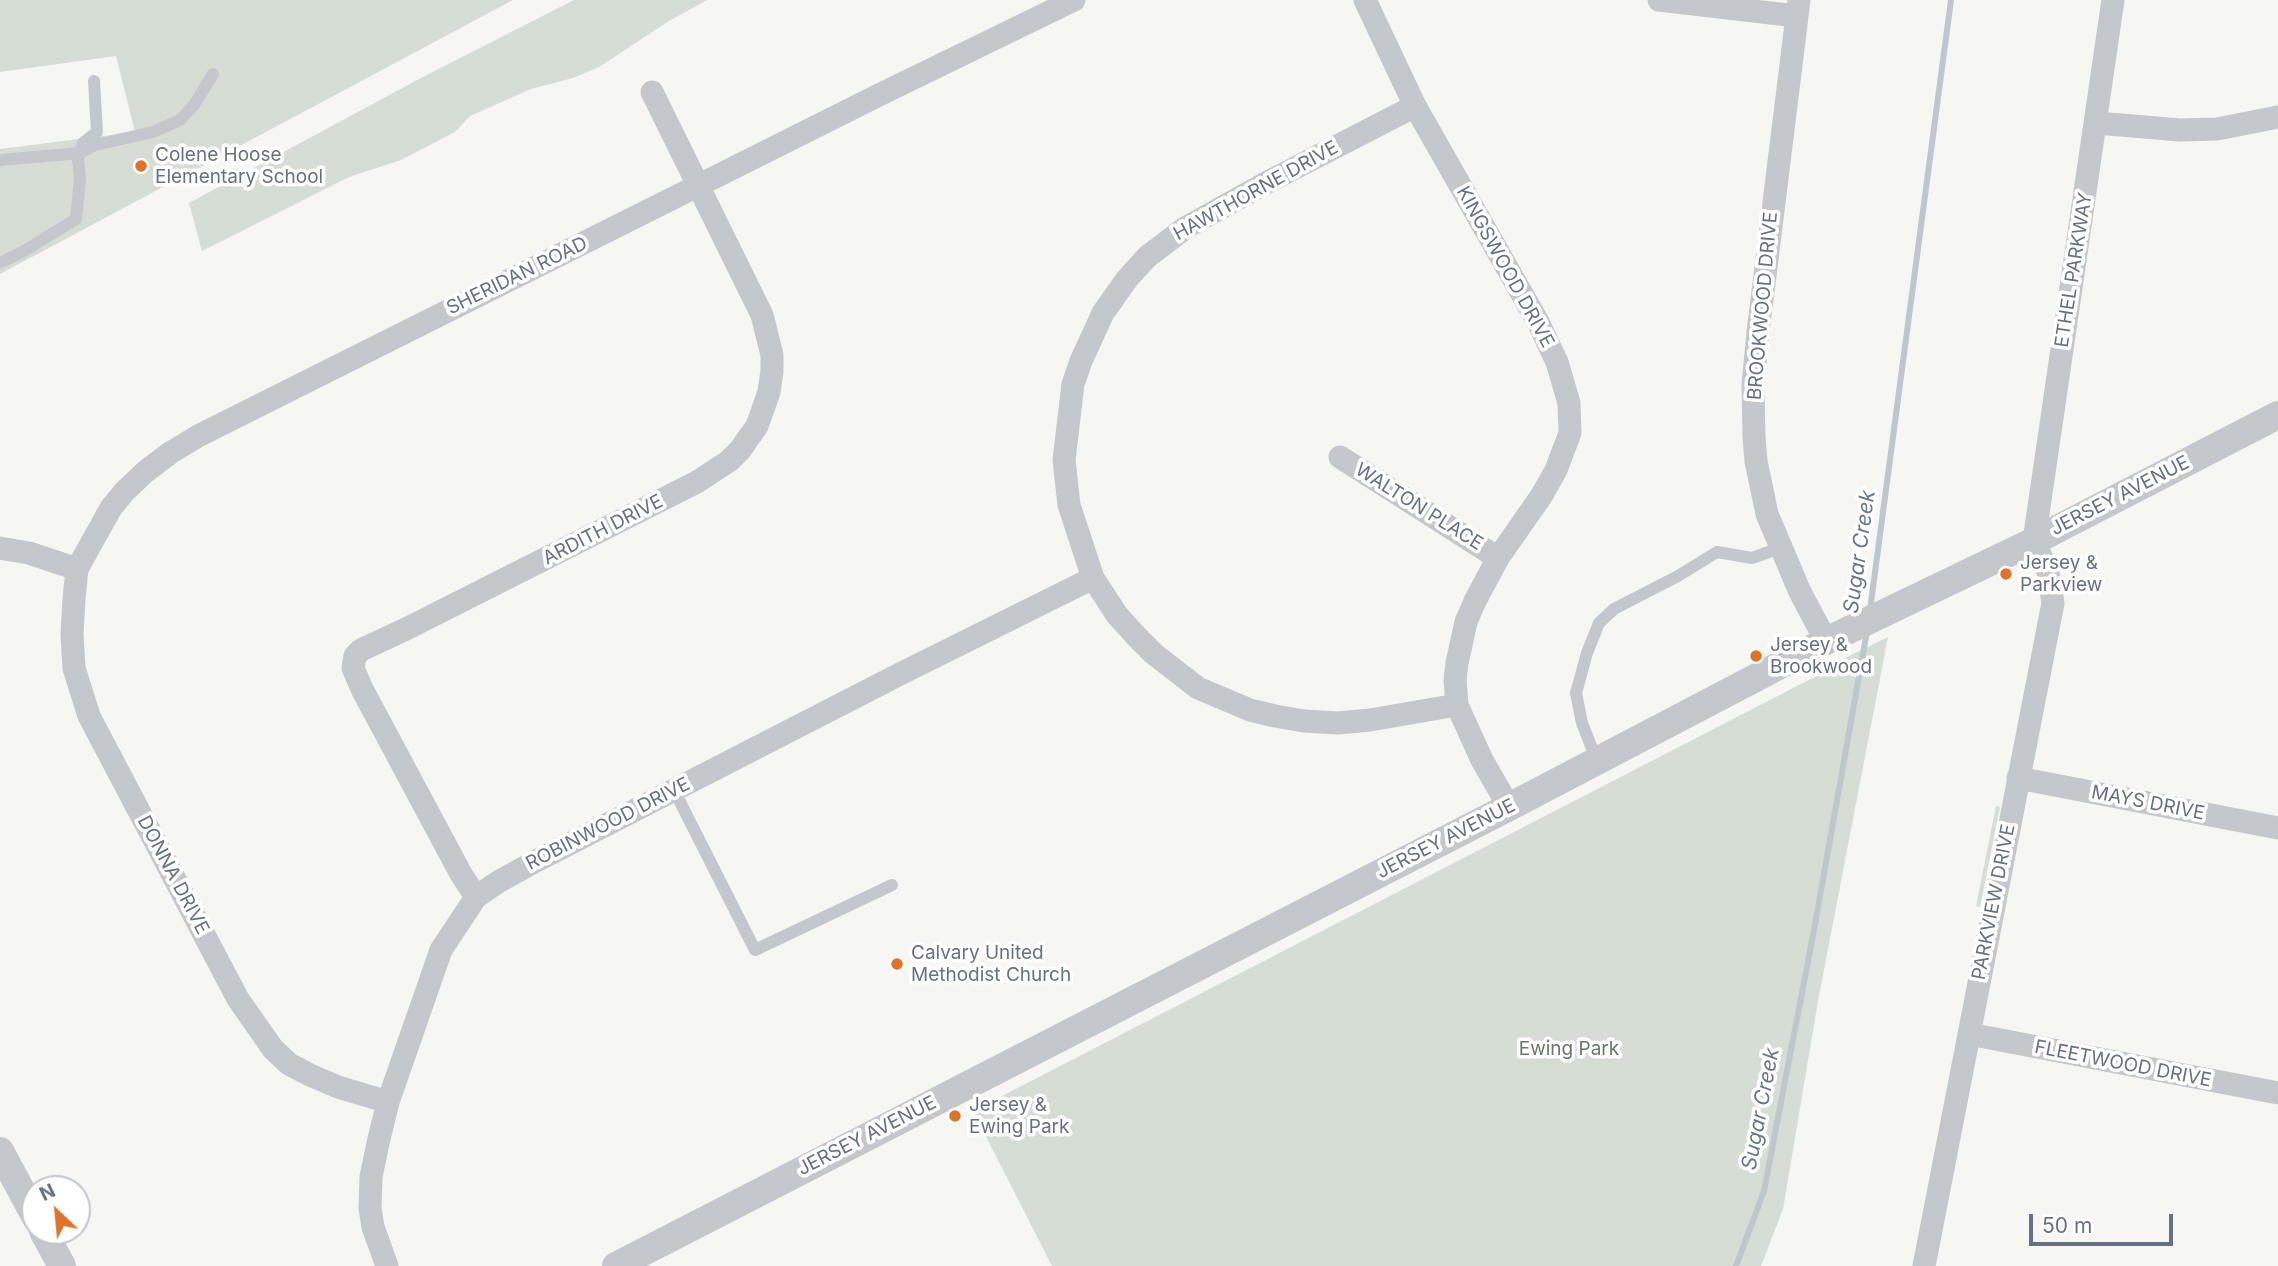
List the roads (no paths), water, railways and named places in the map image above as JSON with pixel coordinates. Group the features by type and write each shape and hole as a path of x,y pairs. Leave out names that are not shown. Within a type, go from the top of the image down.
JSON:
{"street":[{"name":"SHERIDAN ROAD","path":"78,569 89,544 124,492 170,453 210,430 1074,0"},
{"name":"KINGSWOOD DRIVE","path":"1365,0 1415,106 1538,322 1557,362 1569,403 1570,433 1556,470 1542,495 1497,558 1475,601 1466,622 1455,680 1457,705 1482,760 1509,807"},
{"path":"1659,0 1798,8"},
{"name":"ETHEL PARKWAY","path":"2034,541 2113,0"},
{"name":"BROOKWOOD DRIVE","path":"1798,8 1753,384 1756,461 1767,514 1780,548 1832,638"},
{"name":"ARDITH DRIVE","path":"475,897 362,689 352,663 355,656 361,650 697,482 729,461 749,439 769,392 772,371 769,336 762,315 652,92"},
{"name":"HAWTHORNE DRIVE","path":"1415,106 1185,228 1147,257 1103,313 1081,361 1073,384 1064,460 1069,505 1093,578 1117,615 1154,654 1198,688 1250,710 1275,716 1338,723 1457,705"},
{"path":"2097,123 2180,130 2217,129 2278,117"},
{"name":"JERSEY AVENUE","path":"616,1266 1832,638 2034,541 2278,415"},
{"name":"WALTON PLACE","path":"1340,457 1497,558"},
{"name":"PARKVIEW DRIVE","path":"1924,1266 2053,603 2048,572 2034,541"},
{"path":"0,548 29,553 78,569"},
{"name":"DONNA DRIVE","path":"78,569 72,634 74,668 89,716 238,999 273,1049 289,1063 338,1087 388,1102"},
{"name":"ROBINWOOD DRIVE","path":"387,1266 373,1227 370,1208 371,1177 388,1102 441,950 475,897 517,871 1093,578"},
{"name":"MAYS DRIVE","path":"2018,778 2278,828"},
{"name":"FLEETWOOD DRIVE","path":"1969,1034 2278,1093"},
{"path":"0,1151 21,1190"},
{"path":"51,1245 62,1266"}],"lane":[{"path":"0,160 80,153 95,145 153,132 180,120 194,106 213,74"},
{"path":"0,263 76,219 80,179 78,159 83,143 97,132 94,81"},
{"path":"1597,761 1581,723 1576,693 1587,653 1599,624 1614,609 1678,576 1717,552 1752,558 1780,548"},
{"path":"674,790 755,950 892,885"}],"waterway":[{"name":"Sugar Creek","path":"1870,610 1951,0"},
{"name":"Sugar Creek","path":"1736,1266 1764,1191 1867,631"}],"place":[{"name":"Colene Hoose Elementary School","path":"141,166"},
{"name":"Jersey & Parkview","path":"2006,574"},
{"name":"Jersey & Brookwood","path":"1756,656"},
{"name":"Calvary United Methodist Church","path":"897,964"},
{"name":"Jersey & Ewing Park","path":"955,1116"}],"park label":[{"name":"Ewing Park","path":"1569,1049"}]}
